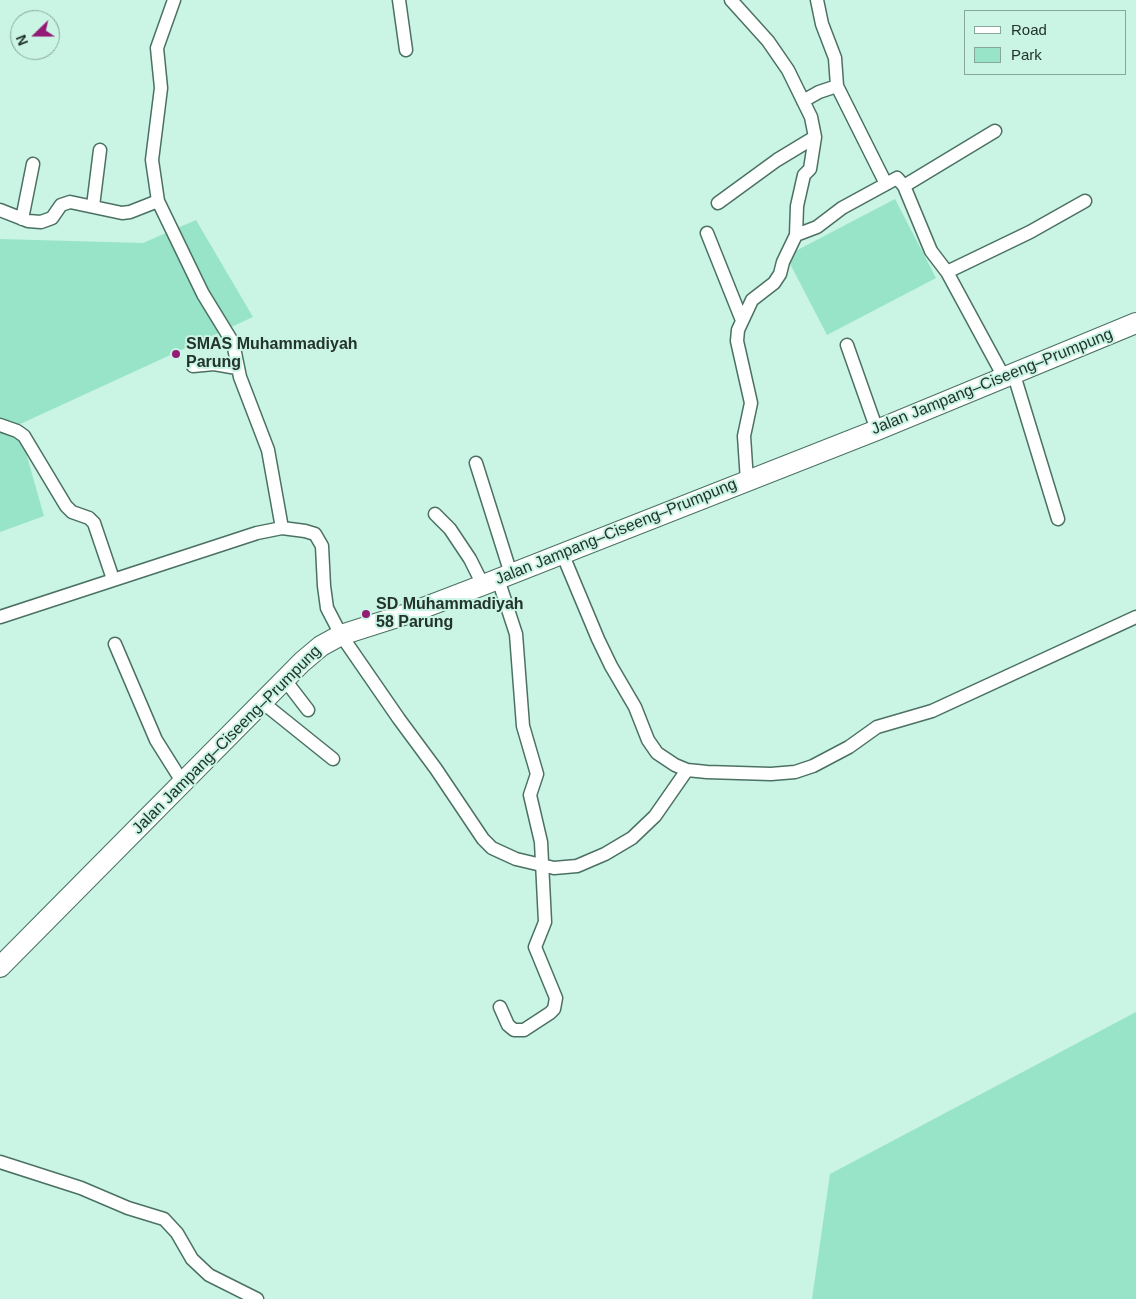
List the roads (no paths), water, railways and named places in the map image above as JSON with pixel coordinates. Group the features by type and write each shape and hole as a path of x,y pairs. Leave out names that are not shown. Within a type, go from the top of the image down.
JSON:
{"main road":[{"name":"Jalan Jampang–Ciseeng–Prumpung","path":"0,967 284,680 321,646 341,635 410,613 877,430 1136,323"}],"street":[{"path":"174,0 156,48 161,88 152,160 158,201 203,294 230,336 237,368 268,450 282,528"},
{"path":"399,0 406,50"},
{"path":"731,0 768,41 788,70 811,117 815,137 810,169 804,175 798,206 796,235 783,262 780,274 774,282 752,300 741,318 737,341 744,364 751,403 744,436 747,481"},
{"path":"817,0 822,24 835,58 837,86 886,184"},
{"path":"803,102 819,92 837,86"},
{"path":"904,186 995,131"},
{"path":"718,203 777,160 815,137"},
{"path":"93,206 100,150"},
{"path":"22,219 33,164"},
{"path":"796,235 817,227 842,208 897,178 904,186 931,250 947,272 1009,377 1058,519"},
{"path":"0,210 22,219 45,222 52,218 61,205 70,202 114,212 130,212 158,201"},
{"path":"947,272 1030,232 1085,201"},
{"path":"707,233 741,318"},
{"path":"846,345 877,430"},
{"path":"193,366 214,364 237,368"},
{"path":"0,424 24,436 66,506 72,512 89,518 94,523 113,579"},
{"path":"476,463 497,579 519,648 519,696 523,726 537,774 530,795 540,842 545,922 535,947 556,993 554,1009 540,1021 518,1030 508,1026 500,1007"},
{"path":"435,514 450,529 470,559 497,579"},
{"path":"0,617 257,533 282,528 315,534 322,546 324,586 328,608 341,635 483,839 500,852 541,866 566,868 577,866 606,854 632,838 655,816 687,770"},
{"path":"562,553 598,639 635,707 648,740 657,753 675,765 687,770 771,774 794,772 813,766 849,747 877,727 932,711 1136,616"},
{"path":"115,644 156,740 183,783"},
{"path":"284,680 308,710"},
{"path":"262,702 333,759"},
{"path":"0,1162 81,1188 128,1208 164,1219 177,1233 192,1259 209,1275 257,1299"}],"place":[{"name":"SMAS Muhammadiyah Parung","path":"176,354"},
{"name":"SD Muhammadiyah 58 Parung","path":"366,614"}]}
